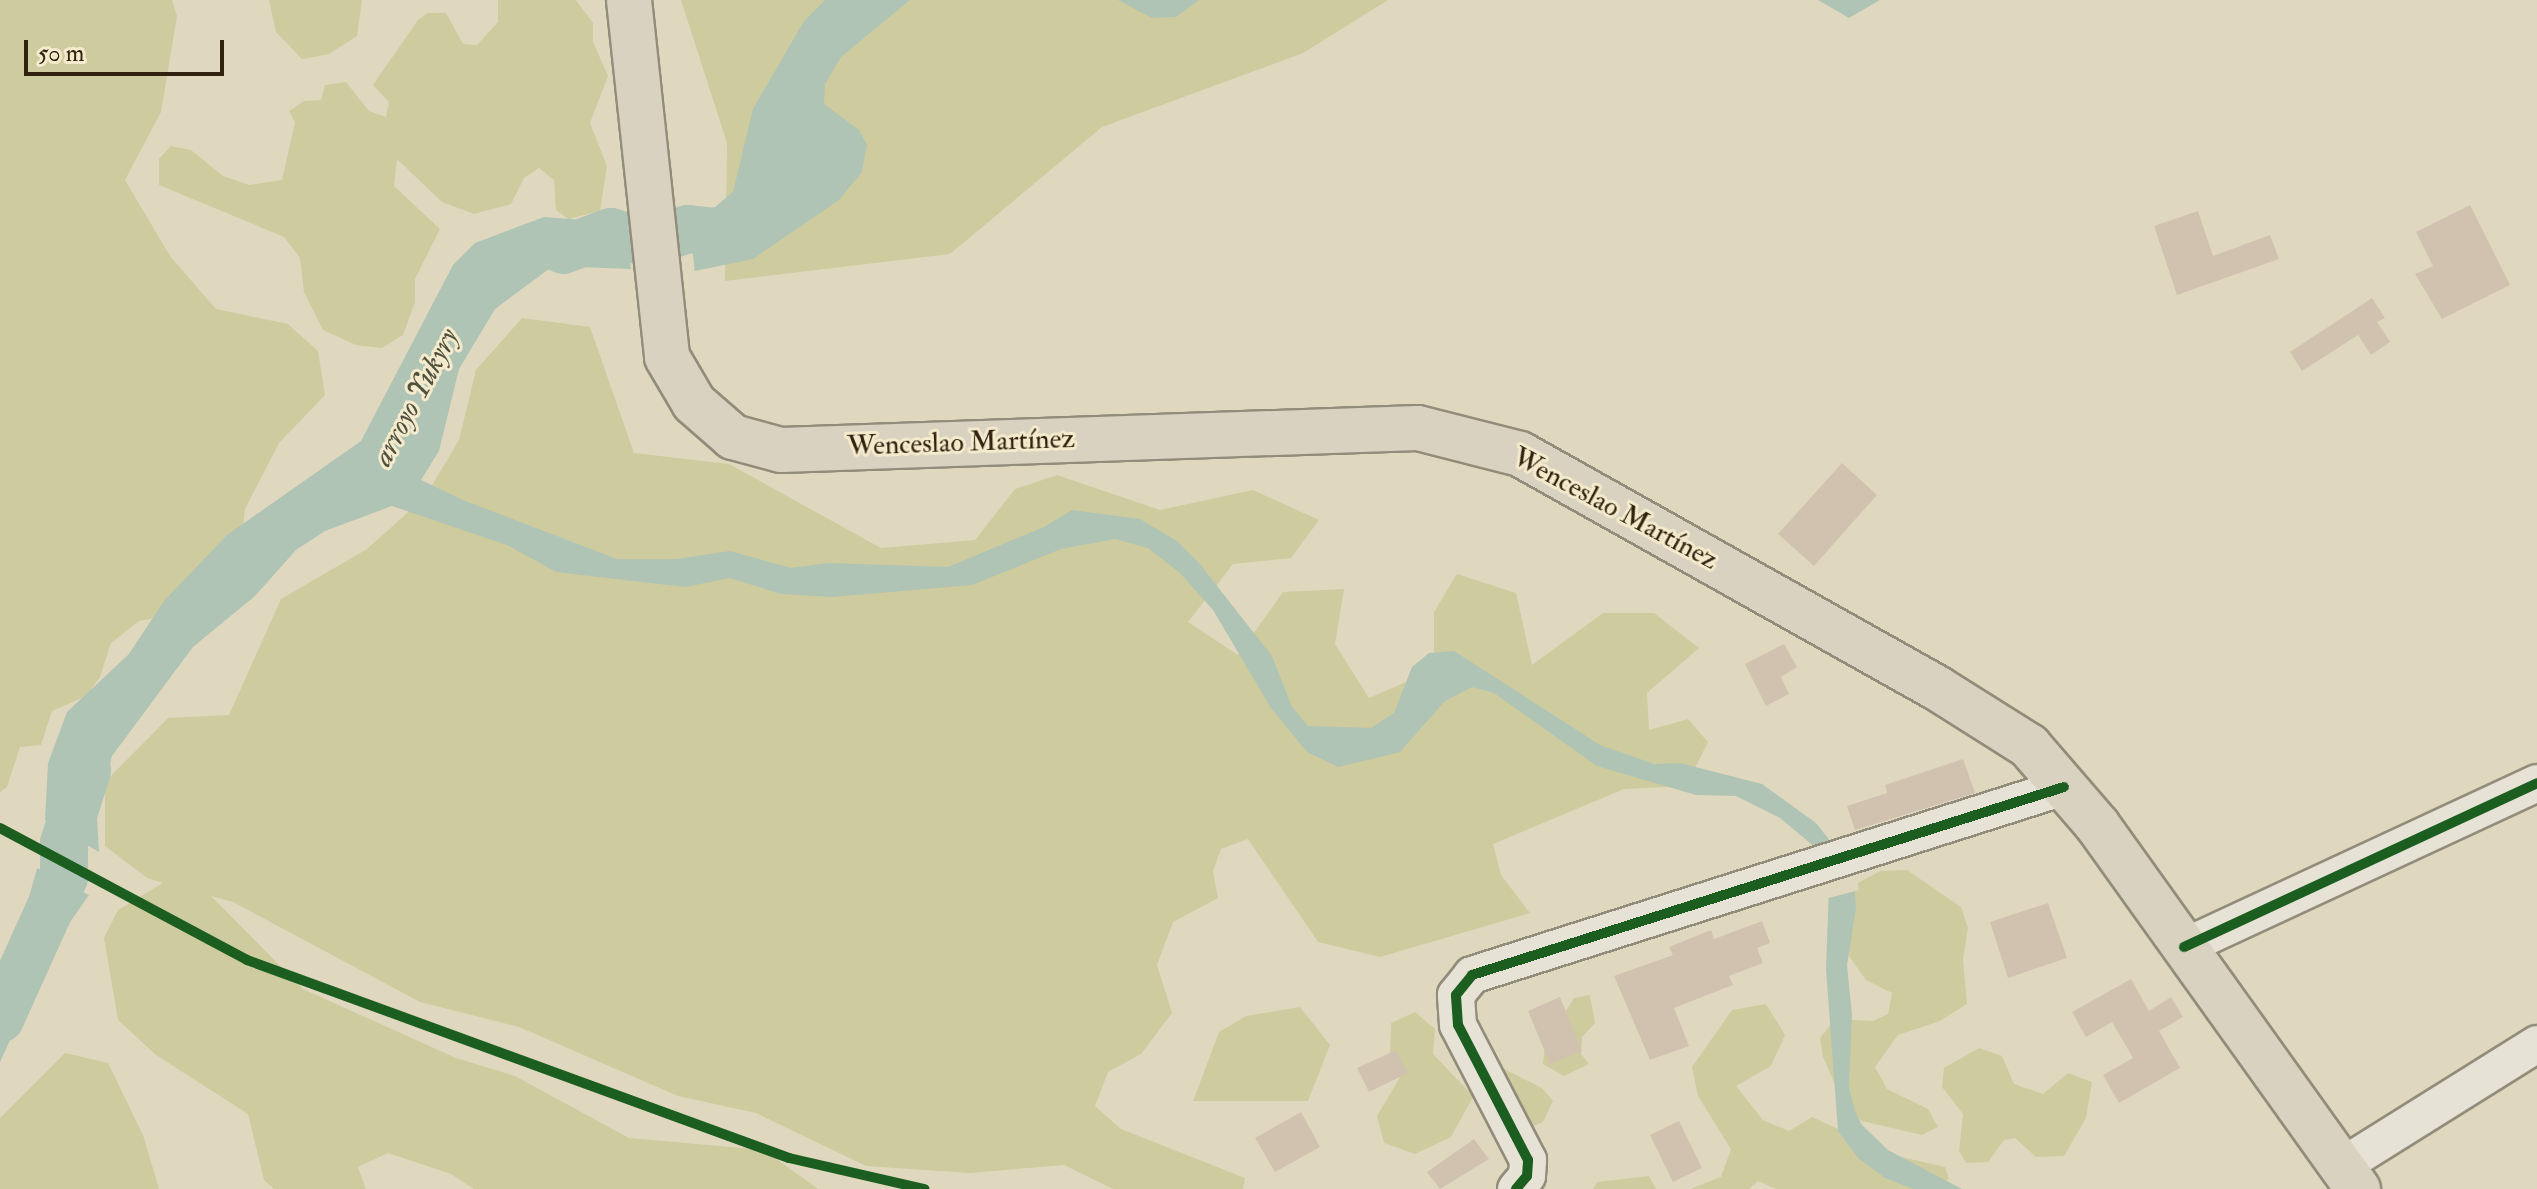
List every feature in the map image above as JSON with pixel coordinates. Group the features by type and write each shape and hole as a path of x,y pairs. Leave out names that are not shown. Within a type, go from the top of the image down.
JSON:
{"main road":[{"name":"Wenceslao Martínez","path":"629,0 667,357 694,403 733,437 781,450 1418,428 1520,454 1937,688 2029,746 2064,787 2184,947 2350,1178"}],"street":[{"path":"2184,947 2537,783"},
{"path":"1516,1189 1527,1176 1528,1160 1458,1025 1456,995 1472,975 2064,787"},
{"path":"2350,1178 2537,1044"}],"shaded area":[{"path":"0,0 172,0 177,16 161,112 125,180 170,256 216,309 288,324 318,351 325,395 279,443 245,509 241,540 170,615 139,621 111,643 100,677 86,696 52,711 41,745 20,747 7,787 0,792"},
{"path":"269,0 362,0 357,36 329,54 302,59 276,32"},
{"path":"498,0 576,0 593,23 593,42 608,76 590,123 607,166 600,211 568,219 556,210 554,180 539,168 524,178 511,204 474,214 442,202 397,159 394,186 440,229 415,279 415,302 403,335 382,348 356,345 323,330 304,292 300,258 284,237 159,185 159,159 171,146 191,150 223,176 249,185 282,180 295,122 289,111 304,101 321,100 325,85 346,82 369,111 386,117 389,102 373,85 418,20 428,13 446,13 463,44 477,45 498,22"},
{"path":"681,0 1388,0 1303,53 1102,127 950,254 725,281 727,143"},
{"path":"522,318 590,327 634,453 729,464 881,548 975,540 1015,489 1057,475 1160,510 1253,490 1319,520 1291,558 1233,564 1188,622 1238,655 1283,592 1344,589 1335,644 1369,698 1434,670 1434,612 1457,574 1516,593 1532,665 1603,613 1654,613 1699,648 1647,693 1649,730 1688,719 1708,742 1686,786 1624,789 1493,844 1501,875 1530,913 1380,957 1318,942 1248,839 1221,849 1213,871 1218,898 1173,922 1157,965 1172,1013 1141,1054 1108,1072 1095,1106 1121,1129 1245,1178 1243,1189 1113,1189 1064,1165 970,1173 866,1166 756,1113 678,1096 519,1027 420,1002 233,902 211,896 303,989 456,1058 515,1076 629,1138 764,1150 818,1189 474,1189 451,1174 388,1153 358,1167 366,1189 274,1189 264,1180 248,1114 156,1055 118,1020 104,938 118,910 163,883 147,878 105,846 105,782 168,718 229,715 281,599 367,549 425,497 459,440 476,370"},
{"path":"1907,870 1961,907 1968,928 1963,960 1967,1004 1940,1021 1898,1035 1875,1067 1887,1089 1928,1109 1938,1127 1922,1135 1862,1121 1844,1105 1823,1057 1820,1038 1835,1019 1873,1021 1888,1014 1892,993 1866,980 1843,948 1856,884 1880,871"},
{"path":"1590,995 1595,1023 1582,1037 1581,1054 1589,1064 1564,1076 1543,1064 1545,1045 1574,998"},
{"path":"1766,1004 1785,1035 1771,1066 1736,1086 1763,1120 1789,1131 1812,1117 1897,1156 1945,1167 1949,1179 1934,1189 1776,1189 1758,1181 1749,1189 1690,1189 1721,1177 1731,1149 1698,1096 1692,1067 1732,1010"},
{"path":"1300,1007 1330,1045 1308,1101 1193,1101 1219,1032 1246,1016"},
{"path":"1415,1012 1435,1029 1433,1054 1472,1095 1474,1076 1490,1062 1542,1088 1553,1101 1543,1122 1514,1135 1473,1097 1451,1137 1415,1154 1384,1143 1377,1116 1400,1077 1390,1053 1391,1023"},
{"path":"1979,1048 2002,1056 2014,1084 2043,1094 2068,1073 2092,1082 2086,1118 2064,1156 2036,1157 2015,1138 2004,1140 1988,1162 1966,1163 1959,1151 1963,1114 1942,1087 1944,1068"},
{"path":"65,1053 108,1063 143,1135 159,1189 0,1189 0,1118"},
{"path":"1649,1176 1656,1189 1593,1189 1597,1182"}],"water":[{"path":"825,0 910,0 841,57 825,84 824,104 859,130 867,145 862,172 839,200 753,259 690,272 685,221 708,213 733,192 753,109 804,21"},
{"path":"1118,0 1199,0 1176,17 1152,18"},
{"path":"1818,0 1880,0 1849,18"},
{"path":"544,217 624,223 631,269 553,266 495,309 459,369 439,451 421,480 463,500 617,559 677,559 730,551 791,568 828,563 948,567 1044,527 1072,510 1140,519 1177,541 1199,563 1272,656 1292,707 1308,726 1371,728 1394,713 1412,667 1429,653 1454,651 1600,745 1654,764 1680,763 1762,784 1816,823 1831,842 1816,848 1780,818 1736,796 1696,795 1597,766 1494,693 1472,687 1445,701 1400,752 1338,767 1307,752 1271,708 1213,610 1180,573 1148,548 1115,539 1061,549 972,585 832,597 781,594 730,578 685,587 556,572 507,545 392,506 325,531 296,550 255,596 193,647 112,756 97,817 99,852 45,820 48,763 67,712 129,654 164,601 227,535 361,441 453,265 475,243"},
{"path":"38,865 89,895 54,945 0,1062 0,964 23,918"},
{"path":"1854,880 1856,908 1847,965 1852,1015 1849,1087 1855,1111 1862,1125 1888,1150 1962,1189 1913,1189 1885,1178 1858,1158 1838,1131 1826,969 1829,886"}],"pier":[{"path":"689,215 695,275 690,276 681,221"},
{"path":"39,862 92,891 93,897 33,866"},
{"path":"1856,876 1859,890 1825,899 1827,882"}],"building":[{"path":"2470,205 2510,285 2442,319 2415,274 2433,266 2416,232"},
{"path":"2198,211 2213,256 2270,235 2279,259 2177,295 2154,226"},
{"path":"2372,298 2385,318 2377,322 2390,342 2371,355 2358,335 2302,371 2290,352"},
{"path":"1842,463 1877,495 1814,566 1778,534"},
{"path":"1784,644 1797,667 1781,677 1789,694 1766,706 1745,664"},
{"path":"1963,759 1975,793 1855,830 1847,806 1887,793 1885,785"},
{"path":"2048,903 2067,958 2008,978 1990,922"},
{"path":"1762,921 1770,943 1757,948 1763,963 1729,976 1733,985 1674,1008 1689,1046 1650,1060 1614,976 1673,955 1669,947 1711,930 1714,939"},
{"path":"2131,979 2149,1011 2171,997 2183,1017 2159,1031 2180,1068 2119,1103 2103,1075 2133,1058 2112,1022 2086,1037 2072,1012"},
{"path":"1560,997 1582,1051 1550,1064 1528,1011"},
{"path":"1396,1050 1408,1073 1369,1092 1357,1068"},
{"path":"1301,1112 1320,1147 1275,1172 1255,1138"},
{"path":"1679,1121 1702,1168 1673,1182 1650,1135"},
{"path":"1474,1139 1489,1159 1440,1189 1427,1172"}],"waterway":[{"name":"arroyo Yukyry","path":"563,250 611,232 647,243 688,229 715,232 752,222"},
{"name":"arroyo Yukyry","path":"0,1019 64,877 64,843 87,771"}],"cycle path":[{"path":"2184,947 2537,783"},
{"path":"1516,1189 1527,1176 1528,1160 1458,1025 1456,995 1472,975 2064,787"},
{"path":"0,828 247,960 789,1158 924,1189"}]}
